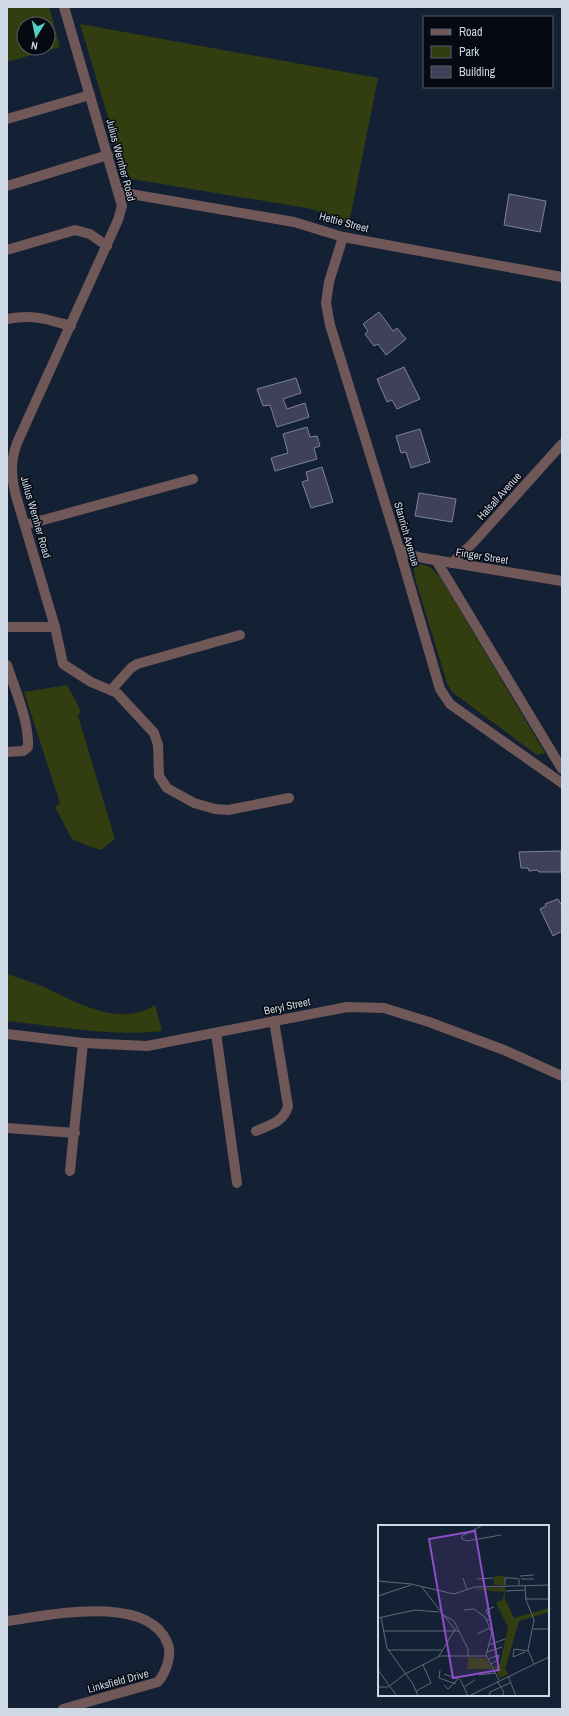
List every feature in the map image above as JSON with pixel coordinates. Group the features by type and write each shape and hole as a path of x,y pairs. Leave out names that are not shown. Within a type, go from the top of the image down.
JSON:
{"street":[{"name":"Julius Wernher Road","path":"64,7 119,192 121,211 107,246 13,455 11,478 55,627 64,664 91,682 111,690 120,696 154,733 158,745 160,776 164,785 170,791 194,803 209,808 222,810 289,798"},
{"path":"7,120 90,95"},
{"path":"7,186 108,155"},
{"name":"Hettie Street","path":"119,192 294,222 343,237 562,277"},
{"path":"7,250 75,230 90,234 107,246"},
{"name":"Stanrich Avenue","path":"343,237 329,282 326,303 328,316 399,548 440,689 445,699 562,783"},
{"path":"7,319 23,316 40,317 71,326"},
{"name":"Halsall Avenue","path":"452,563 473,543 562,444"},
{"path":"25,526 193,479"},
{"name":"Finger Street","path":"399,548 411,555 562,581"},
{"name":"Stanrich Avenue","path":"436,560 562,769"},
{"path":"7,627 55,627"},
{"path":"111,690 131,668 138,664 240,635"},
{"path":"7,665 20,705 28,740 28,747 23,751 7,752"},
{"name":"Beryl Street","path":"7,1034 83,1043 146,1046 347,1007 384,1008 428,1022 504,1050 562,1076"},
{"path":"256,1131 274,1124 281,1119 286,1113 288,1106 274,1021"},
{"path":"216,1033 237,1184"},
{"path":"70,1171 83,1043"},
{"path":"7,1128 75,1133"},
{"name":"Linksfield Drive","path":"7,1621 74,1612 113,1612 144,1620 157,1628 165,1636 168,1644 167,1665 164,1675 158,1682 63,1709"}],"green space":[{"path":"7,7 49,7 51,16 16,16 16,56 28,56 7,62"},
{"path":"80,24 378,78 349,224 312,209 132,179 124,170"},
{"path":"56,32 60,47 56,48"},
{"path":"421,564 430,567 440,577 545,753 537,755 452,692 447,683 415,578 414,568"},
{"path":"67,685 81,711 78,716 115,839 101,850 72,839 55,807 60,803 24,692"},
{"path":"7,974 39,985 96,1010 126,1014 141,1012 155,1005 162,1031 123,1033 104,1032 7,1021"}],"building":[{"path":"509,194 546,201 540,232 504,225"},
{"path":"379,312 393,331 397,328 406,339 386,355 378,344 374,346 365,334 368,331 363,324"},
{"path":"404,367 420,399 397,409 392,400 387,402 377,379"},
{"path":"296,378 301,393 283,399 287,409 305,403 309,417 277,427 270,405 263,406 257,389"},
{"path":"307,427 310,437 317,436 320,446 314,448 317,459 275,471 271,458 288,453 283,434"},
{"path":"420,429 430,462 411,468 406,452 401,453 396,436"},
{"path":"322,467 333,502 311,508 302,482 308,480 306,472"},
{"path":"419,493 456,499 452,522 415,516"},
{"path":"561,851 561,872 539,872 537,870 529,871 528,868 521,868 519,852"},
{"path":"558,899 562,906 562,931 553,936 540,909 546,906 545,904"}]}
